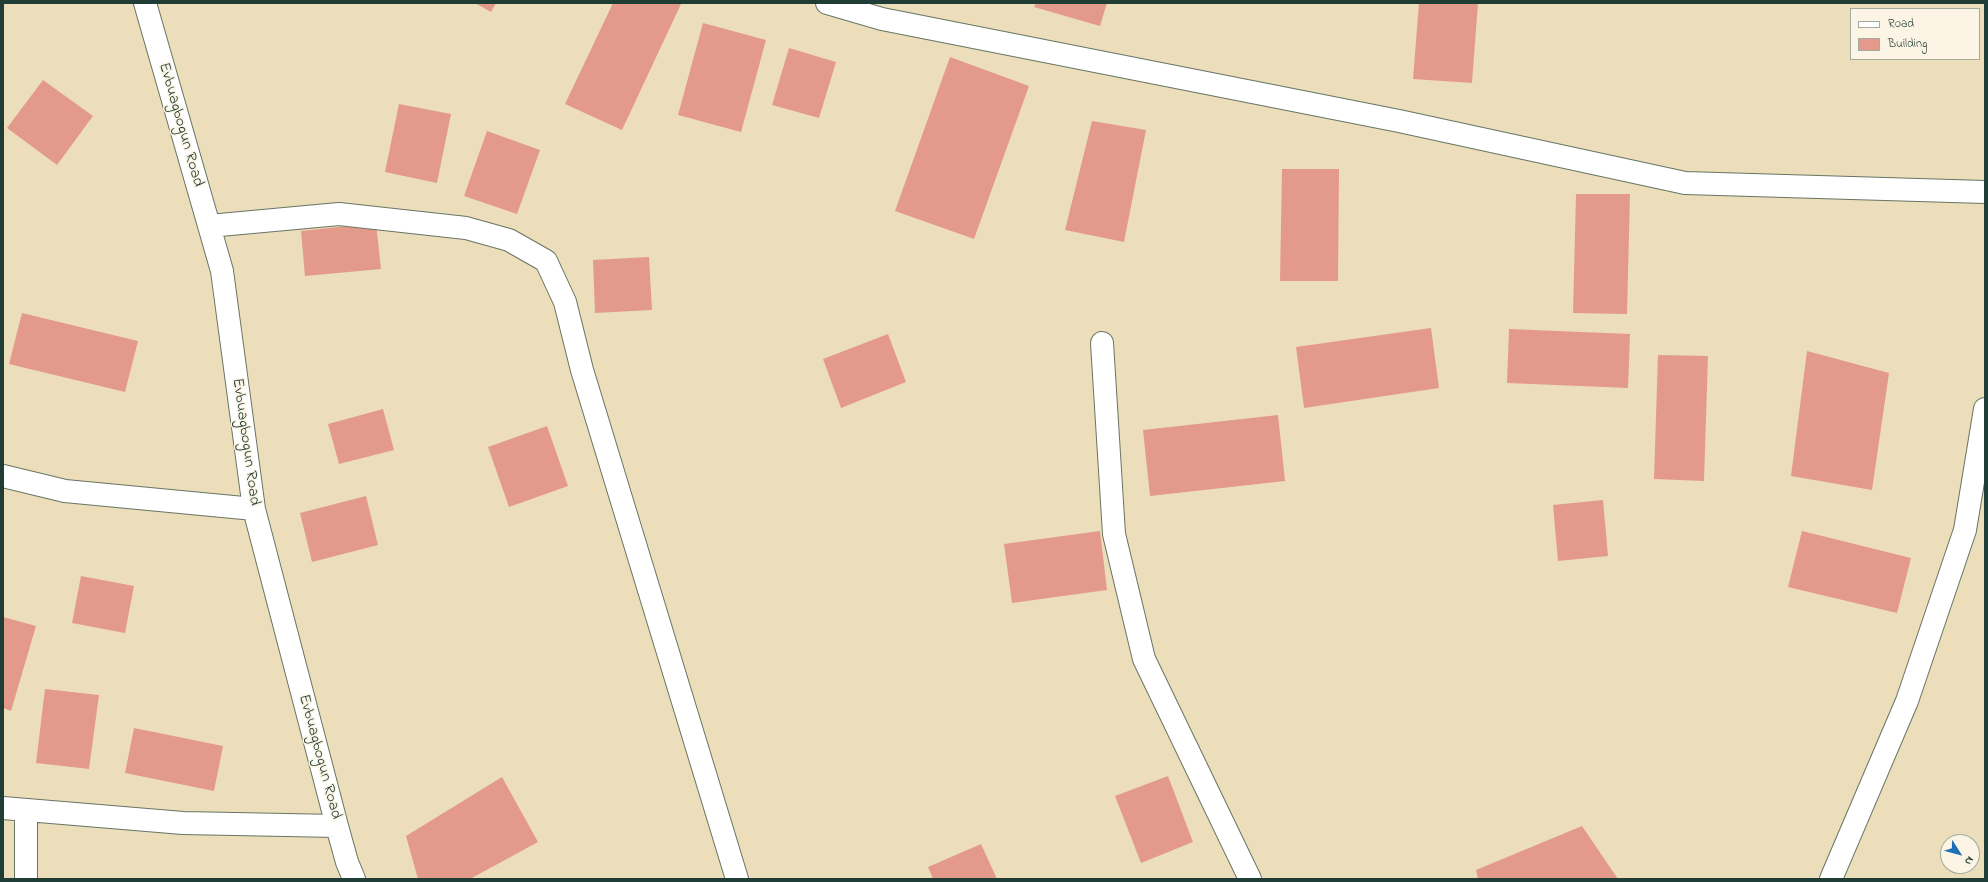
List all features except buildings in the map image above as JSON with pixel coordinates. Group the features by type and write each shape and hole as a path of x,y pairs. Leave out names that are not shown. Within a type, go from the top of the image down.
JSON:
{"street":[{"name":"Evbuagbogun Road","path":"145,3 222,271 254,509 347,862 354,879"},
{"path":"827,3 882,19 1399,121 1685,183 1985,192"},
{"path":"209,226 339,214 466,228 509,240 546,261 565,302 582,370 737,879"},
{"path":"1102,343 1114,534 1144,659 1250,879"},
{"path":"1831,879 1907,701 1964,530 1981,454 1985,409"},
{"path":"3,476 65,491 254,509"},
{"path":"3,808 183,823 338,826"},
{"path":"26,810 26,879"}]}
